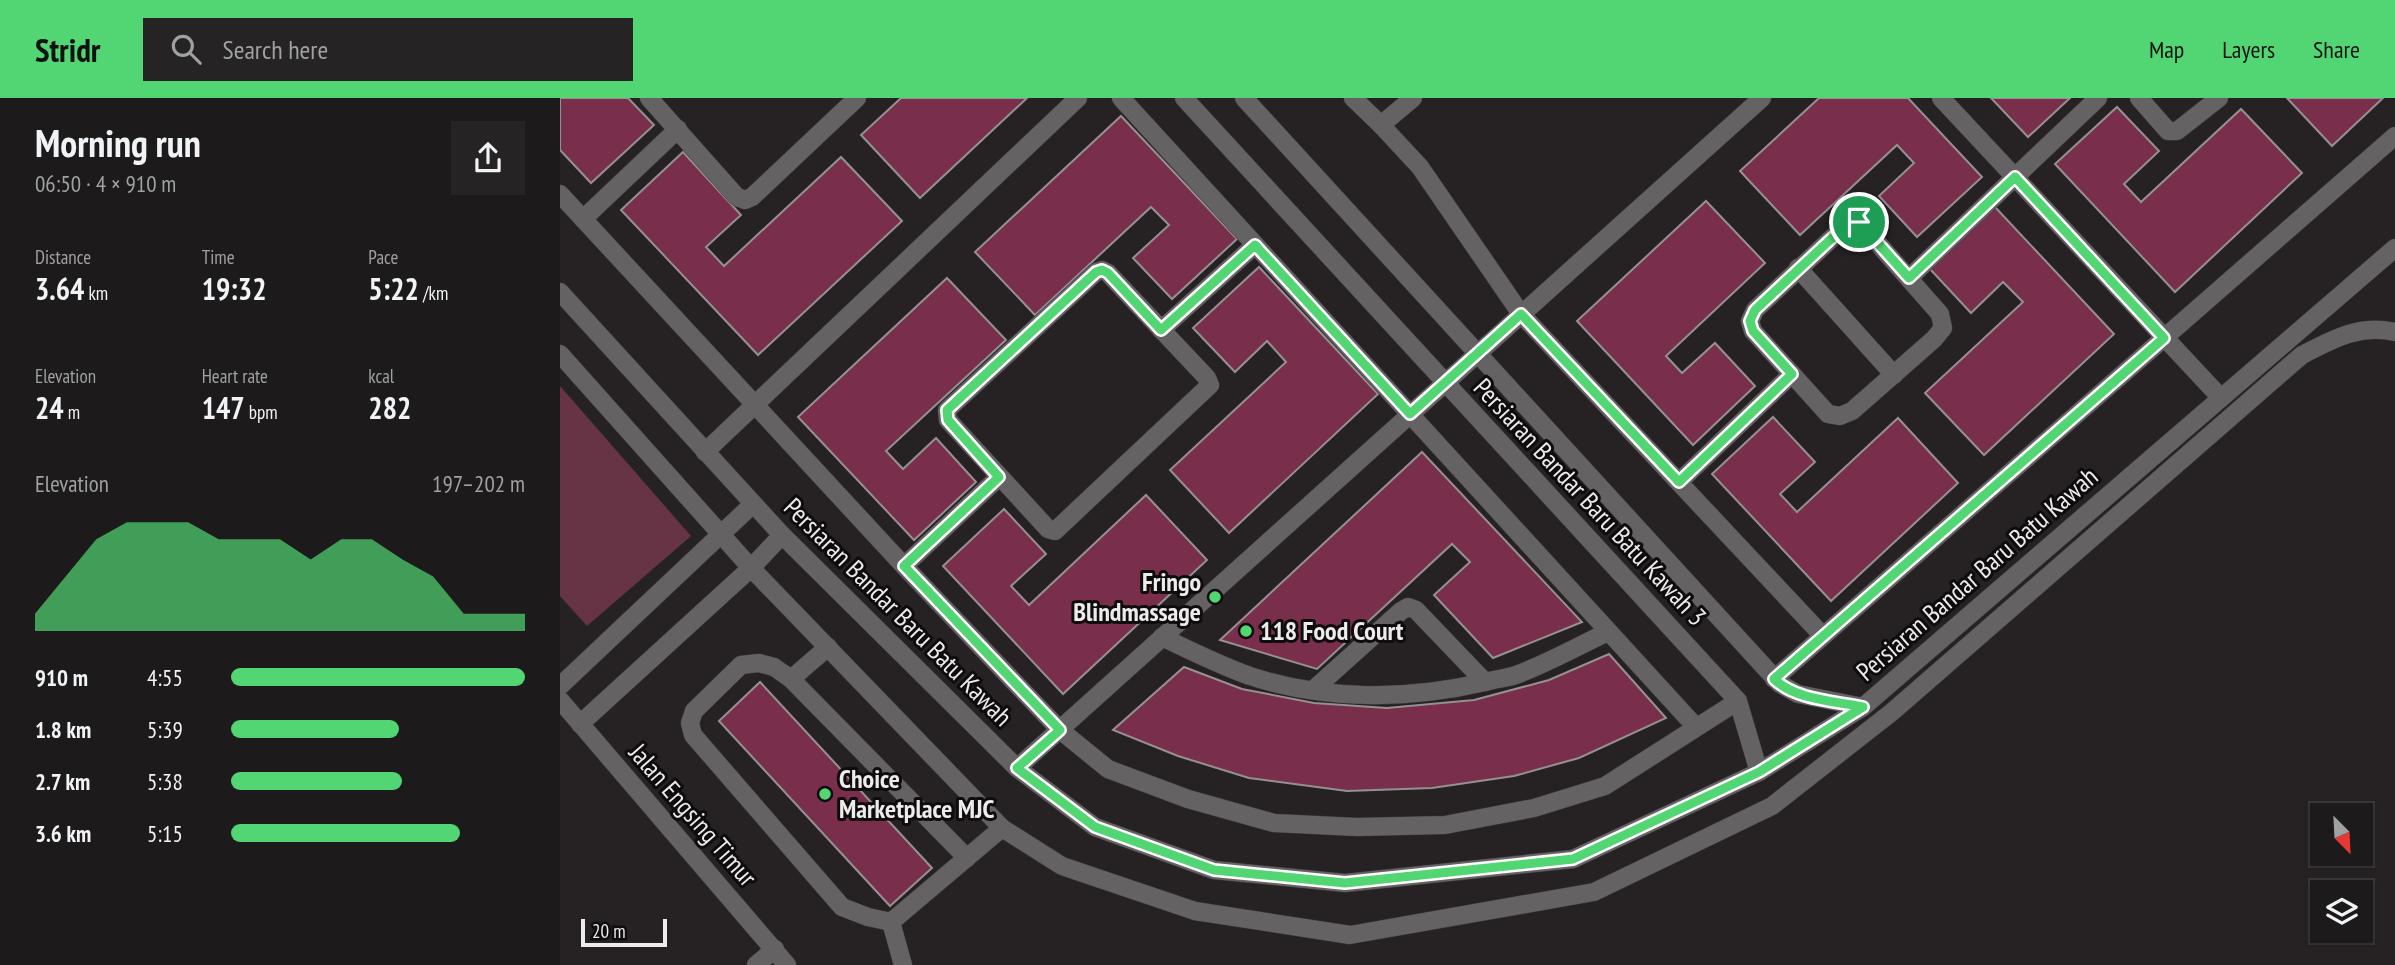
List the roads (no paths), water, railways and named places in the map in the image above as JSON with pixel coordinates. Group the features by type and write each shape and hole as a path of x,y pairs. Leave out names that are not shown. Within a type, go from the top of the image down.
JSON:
{"street":[{"path":"649,98 737,197 745,200 752,197 857,98"},
{"path":"705,452 1078,98"},
{"path":"1121,98 1695,726"},
{"name":"Persiaran Bandar Baru Batu Kawah 3","path":"1184,98 1738,701 1759,772"},
{"name":"Persiaran Bandar Baru Batu Kawah 3","path":"1244,98 1774,679 1798,694 1863,707"},
{"path":"1353,98 1420,167 1521,314 1823,636"},
{"path":"1381,125 1413,98"},
{"path":"1017,768 1762,98"},
{"path":"1941,98 2221,398"},
{"path":"1909,278 2098,98"},
{"path":"2139,98 2168,131 2178,131 2219,98"},
{"path":"583,219 678,129"},
{"path":"1774,679 2395,136"},
{"path":"560,194 904,566 1060,730 1108,769 1188,800 1274,823 1357,827 1445,825 1534,808 1605,786 1738,701"},
{"path":"1859,222 1909,278 1940,314 1943,328 1852,411 1840,416 1828,414 1753,331 1750,321 1755,310 1847,224 1859,222"},
{"path":"1161,330 1255,245"},
{"name":"Persiaran Bandar Baru Batu Kawah","path":"560,292 782,535 1017,768 1095,827 1214,870 1345,883 1573,859 1759,772 1863,707 2395,248"},
{"path":"1798,268 1894,375"},
{"path":"1102,270 1108,273 1161,330 1207,378 1210,385 1055,531 1048,528 948,420 947,410 1096,272 1102,270"},
{"name":"Persiaran Bandar Baru Batu Kawah","path":"560,354 751,568 1002,828 1062,866 1195,911 1350,935 1594,892 1772,806 1892,712 2302,355 2338,336 2376,328 2395,332"},
{"path":"1679,482 1792,374"},
{"path":"904,566 999,477"},
{"path":"560,686 753,504"},
{"path":"580,724 751,568 782,535"},
{"path":"1313,690 1408,607 1416,610 1485,682"},
{"path":"1162,637 1214,662 1288,686 1333,693 1396,696 1452,690 1515,675 1608,632"},
{"path":"791,679 828,647"},
{"path":"891,922 842,907 693,736 690,723 694,711 741,665 759,663 774,667 791,679 967,858"},
{"name":"Jalan Engsing Timur","path":"560,700 787,965"},
{"path":"891,922 1002,828"},
{"path":"891,922 903,965"},
{"path":"756,965 775,950"}],"place":[{"name":"Fringo Blindmassage","path":"1215,597"},
{"name":"118 Food Court","path":"1246,631"},
{"name":"Choice Marketplace MJC","path":"825,794"}]}
